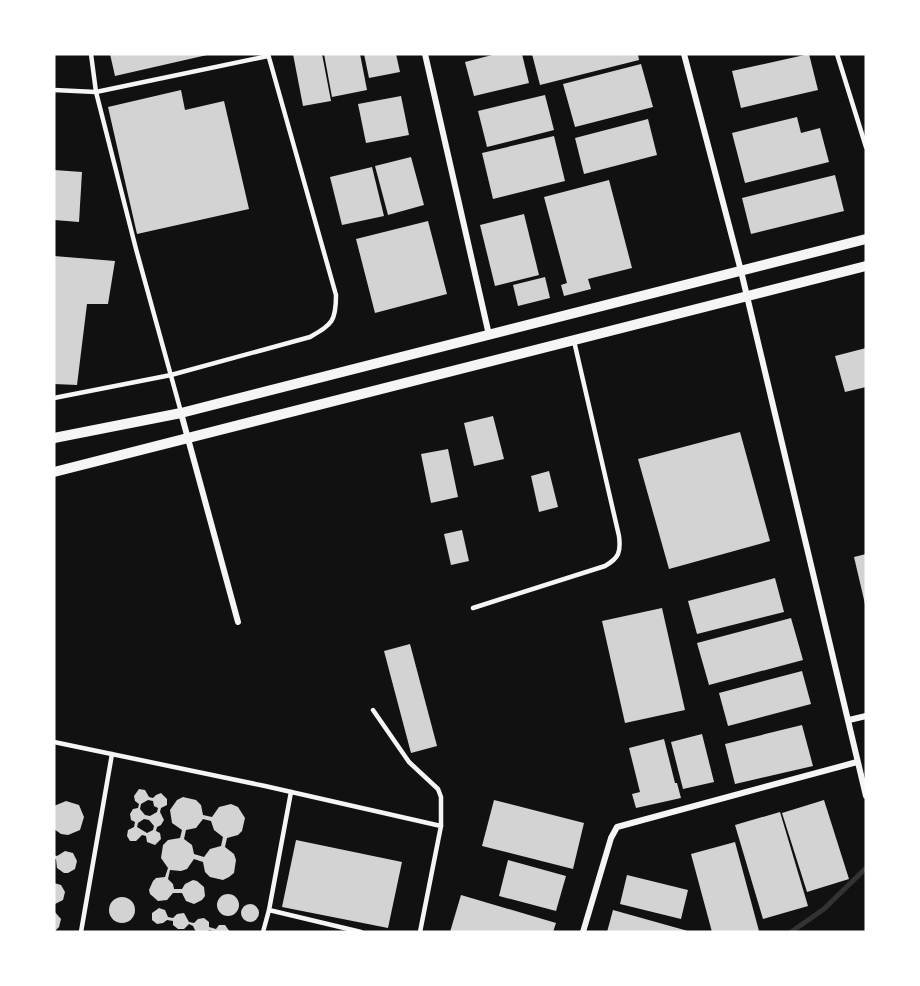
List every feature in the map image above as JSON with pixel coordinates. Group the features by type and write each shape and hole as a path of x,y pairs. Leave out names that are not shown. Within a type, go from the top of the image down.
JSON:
{"street":[{"path":"425,54 489,335"},
{"path":"684,54 748,297 866,796"},
{"path":"54,438 181,413 866,239"},
{"path":"54,472 866,266"},
{"path":"181,413 238,622"},
{"path":"849,720 866,716"},
{"path":"583,932 611,838 617,827 857,762"}],"lane":[{"path":"91,54 96,92 181,413"},
{"path":"837,54 866,147"},
{"path":"54,90 96,92 268,55 336,296 336,312 328,326 310,337 171,375 54,398"},
{"path":"473,608 605,566 616,560 621,551 620,536 574,340"},
{"path":"373,710 409,762 438,789 441,797 441,826 420,932"},
{"path":"54,742 441,826"},
{"path":"81,932 112,754"},
{"path":"263,932 291,792"},
{"path":"269,910 361,932"}],"building":[{"path":"110,54 207,54 207,55 115,76"},
{"path":"293,54 322,54 331,101 303,106"},
{"path":"324,54 360,54 367,90 332,97"},
{"path":"364,54 396,54 400,72 369,78"},
{"path":"496,54 522,54 529,83 474,96 465,62"},
{"path":"532,54 638,54 639,60 540,85"},
{"path":"809,54 818,90 741,108 732,71"},
{"path":"641,64 653,107 575,127 563,84"},
{"path":"181,90 185,110 224,101 249,209 137,234 108,107"},
{"path":"545,95 554,130 487,147 478,111"},
{"path":"401,96 409,135 366,143 358,104"},
{"path":"797,117 801,133 820,128 829,162 745,183 732,133"},
{"path":"648,119 657,155 584,174 575,138"},
{"path":"554,136 565,181 493,199 482,153"},
{"path":"411,157 424,205 388,215 375,166"},
{"path":"372,167 384,216 342,225 330,177"},
{"path":"54,170 82,172 79,222 54,220"},
{"path":"835,175 844,211 751,234 742,198"},
{"path":"609,180 632,268 588,279 591,289 564,296 561,285 567,283 544,197"},
{"path":"524,214 539,275 495,286 480,225"},
{"path":"428,221 447,294 375,313 356,239"},
{"path":"54,256 115,261 108,304 87,304 77,385 54,384"},
{"path":"545,277 550,298 518,306 513,285"},
{"path":"866,348 866,387 845,392 835,356"},
{"path":"493,416 504,459 474,466 464,423"},
{"path":"740,432 770,541 669,569 638,459"},
{"path":"448,449 458,497 431,503 421,454"},
{"path":"549,471 558,507 539,512 531,476"},
{"path":"462,530 469,561 451,565 444,534"},
{"path":"866,554 866,604 865,604 854,557"},
{"path":"775,578 784,612 697,634 688,601"},
{"path":"662,608 685,710 625,723 602,621"},
{"path":"791,618 803,660 709,685 697,643"},
{"path":"410,644 437,746 411,753 384,651"},
{"path":"802,671 811,704 728,726 719,693"},
{"path":"802,725 813,766 735,784 725,744"},
{"path":"702,734 714,782 683,789 671,742"},
{"path":"664,739 681,798 636,808 632,794 640,792 629,748"},
{"path":"139,789 145,790 149,797 153,798 161,793 167,799 167,805 161,808 160,812 164,820 156,831 160,833 161,839 155,845 147,842 146,836 142,835 136,841 130,841 127,836 128,830 134,827 135,822 131,820 130,814 133,809 138,808 139,804 135,801 134,796","holes":["148,800 153,801 154,806 158,808 157,812 150,816 145,815 140,809 141,804","144,819 149,820 154,826 153,830 147,833 137,827 138,823"]},
{"path":"183,797 196,800 201,805 203,815 212,817 219,807 231,804 238,807 245,818 242,831 238,835 227,838 225,847 234,854 236,860 234,873 229,877 223,880 210,877 205,872 203,862 194,859 187,869 170,870 168,879 174,889 182,889 185,884 193,880 204,887 205,896 194,904 186,901 182,893 173,893 167,900 158,901 149,890 156,878 165,877 168,868 161,858 163,845 168,840 180,838 182,830 172,823 170,810 177,800","holes":["203,819 211,821 214,830 223,837 221,846 210,849 204,857 194,854 192,845 184,839 186,830 196,828"]},
{"path":"494,800 584,823 573,869 482,846"},
{"path":"824,800 849,879 807,892 782,813"},
{"path":"66,801 79,805 84,817 80,830 68,835 61,834 54,829 54,806"},
{"path":"780,812 808,906 763,919 735,825"},
{"path":"296,840 402,862 388,928 282,907"},
{"path":"735,842 759,931 712,932 691,854"},
{"path":"65,851 73,853 77,861 75,869 68,873 57,868 56,859 54,859 54,855 57,856"},
{"path":"508,860 566,876 556,911 499,896"},
{"path":"627,875 688,890 681,919 620,904"},
{"path":"54,883 61,885 65,892 63,900 55,904"},
{"path":"228,894 236,897 239,905 236,913 228,916 220,913 217,905 220,897"},
{"path":"461,895 556,923 553,932 450,932"},
{"path":"122,897 132,900 135,910 132,920 122,923 112,920 109,910 112,900"},
{"path":"250,904 256,907 259,913 256,919 250,922 244,919 241,913 244,907"},
{"path":"159,908 165,910 168,917 173,918 177,914 184,913 189,922 194,923 204,918 209,922 209,927 216,929 219,925 225,925 230,932 209,930 208,932 196,932 189,924 184,929 178,929 173,925 173,921 167,920 157,924 152,920 152,913"},
{"path":"613,910 688,931 688,932 607,932"},
{"path":"54,911 61,919 59,927 54,932"}],"waterway":[{"path":"791,932 824,909 866,868"}]}
